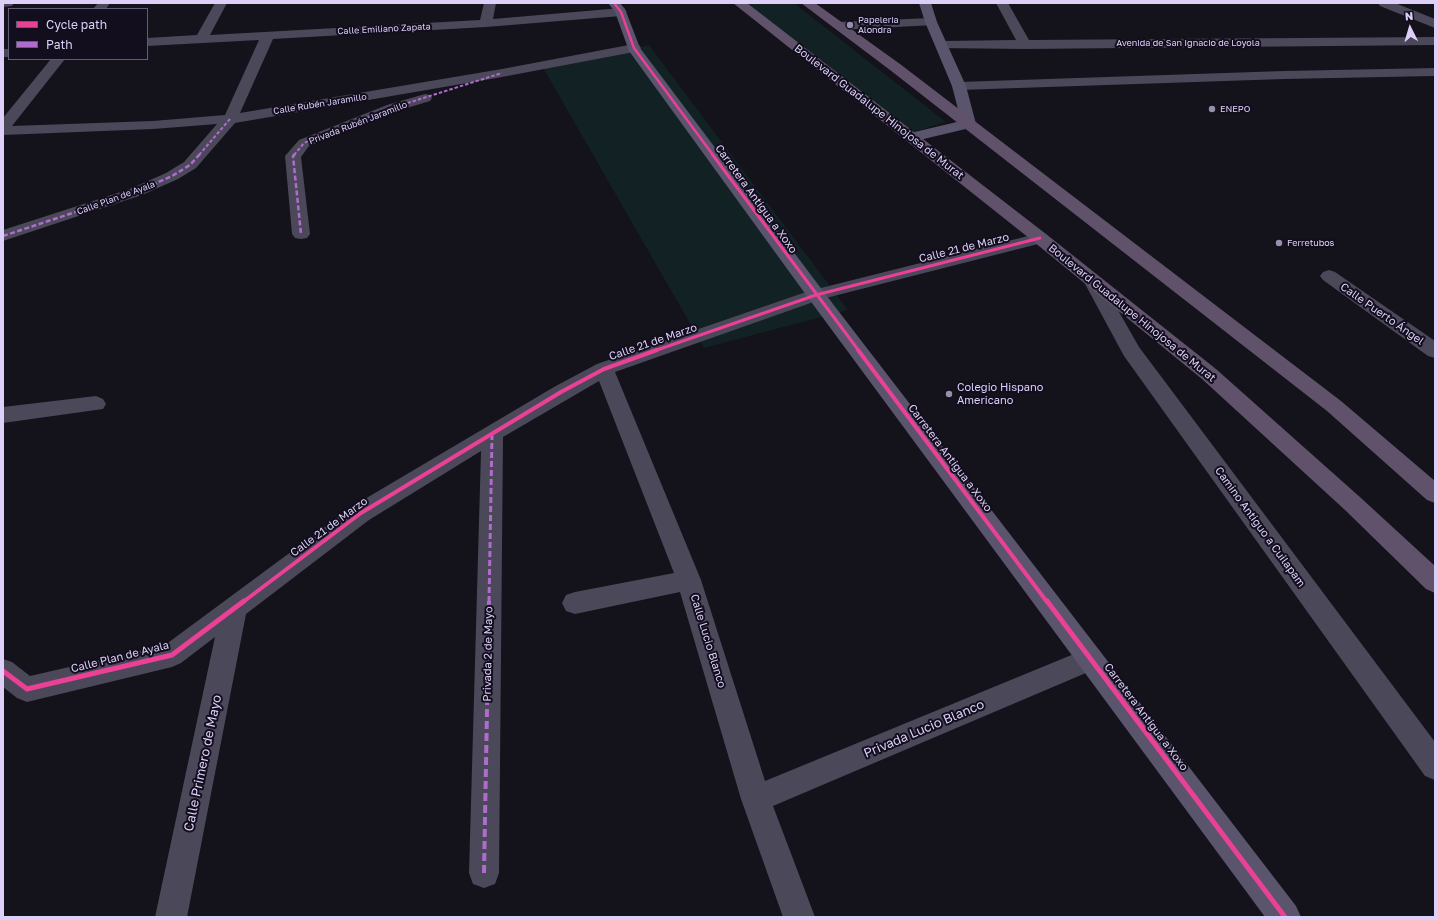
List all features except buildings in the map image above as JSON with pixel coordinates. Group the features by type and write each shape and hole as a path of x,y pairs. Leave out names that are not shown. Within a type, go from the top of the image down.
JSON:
{"main road":[{"name":"Boulevard Guadalupe Hinojosa de Murat","path":"739,3 1040,238 1209,374 1353,504 1435,582"},
{"path":"807,3 969,124 1334,406 1435,494"}],"street":[{"path":"3,4 8,3"},
{"path":"202,38 221,3"},
{"path":"486,23 490,3"},
{"path":"911,137 969,124 959,86 931,22 925,3"},
{"path":"1002,3 1025,45"},
{"path":"1384,3 1435,24"},
{"name":"Calle Emiliano Zapata","path":"148,42 486,23 617,8"},
{"name":"Carretera Antigua a Xoxo","path":"617,8 634,48 816,295 1286,917"},
{"path":"838,26 931,22"},
{"name":"Calle Plan de Ayala","path":"3,236 136,192 172,176 190,165 230,119 268,35"},
{"name":"Avenida de San Ignacio de Loyola","path":"942,45 1435,41"},
{"name":"Calle Rubén Jaramillo","path":"3,131 153,125 230,119 502,73 634,48"},
{"path":"3,128 57,60"},
{"name":"Privada Rubén Jaramillo","path":"301,234 294,156 304,143 392,108 502,73"},
{"name":"Calle 21 de Marzo","path":"234,609 361,513 561,392 604,369 816,295 1040,238"},
{"name":"Calle Puerto Ángel","path":"1329,276 1435,351"},
{"name":"Camino Antiguo a Cuilapam","path":"1093,282 1131,351 1435,766"},
{"name":"Calle Lucio Blanco","path":"604,369 689,580 756,799 799,917"},
{"path":"3,415 96,404"},
{"name":"Privada 2 de Mayo","path":"484,873 492,434"},
{"path":"575,603 689,580"},
{"name":"Calle Plan de Ayala","path":"3,671 28,689 172,655 234,609"},
{"name":"Calle Primero de Mayo","path":"171,917 234,609"},
{"name":"Privada Lucio Blanco","path":"756,799 1091,659"}],"lane":[{"path":"959,86 1284,75 1435,72"}],"shaded area":[{"path":"746,3 794,3 946,122 913,132"},
{"path":"649,45 848,310 704,348 542,66"}],"marked path":[{"path":"301,234 293,156 304,143 392,108 502,73"},
{"path":"3,236 136,192 172,176 190,165 230,119"},
{"path":"484,873 492,435"}],"cycle path":[{"path":"614,3 621,12 634,48 816,295 1285,917"},
{"path":"3,671 27,689 172,655 361,513 561,392 604,369 816,295 1040,238"}],"place":[{"name":"Papeleria Alondra","path":"850,25"},
{"name":"ENEPO","path":"1212,109"},
{"name":"Ferretubos","path":"1279,243"},
{"name":"Colegio Hispano Americano","path":"949,394"}]}
